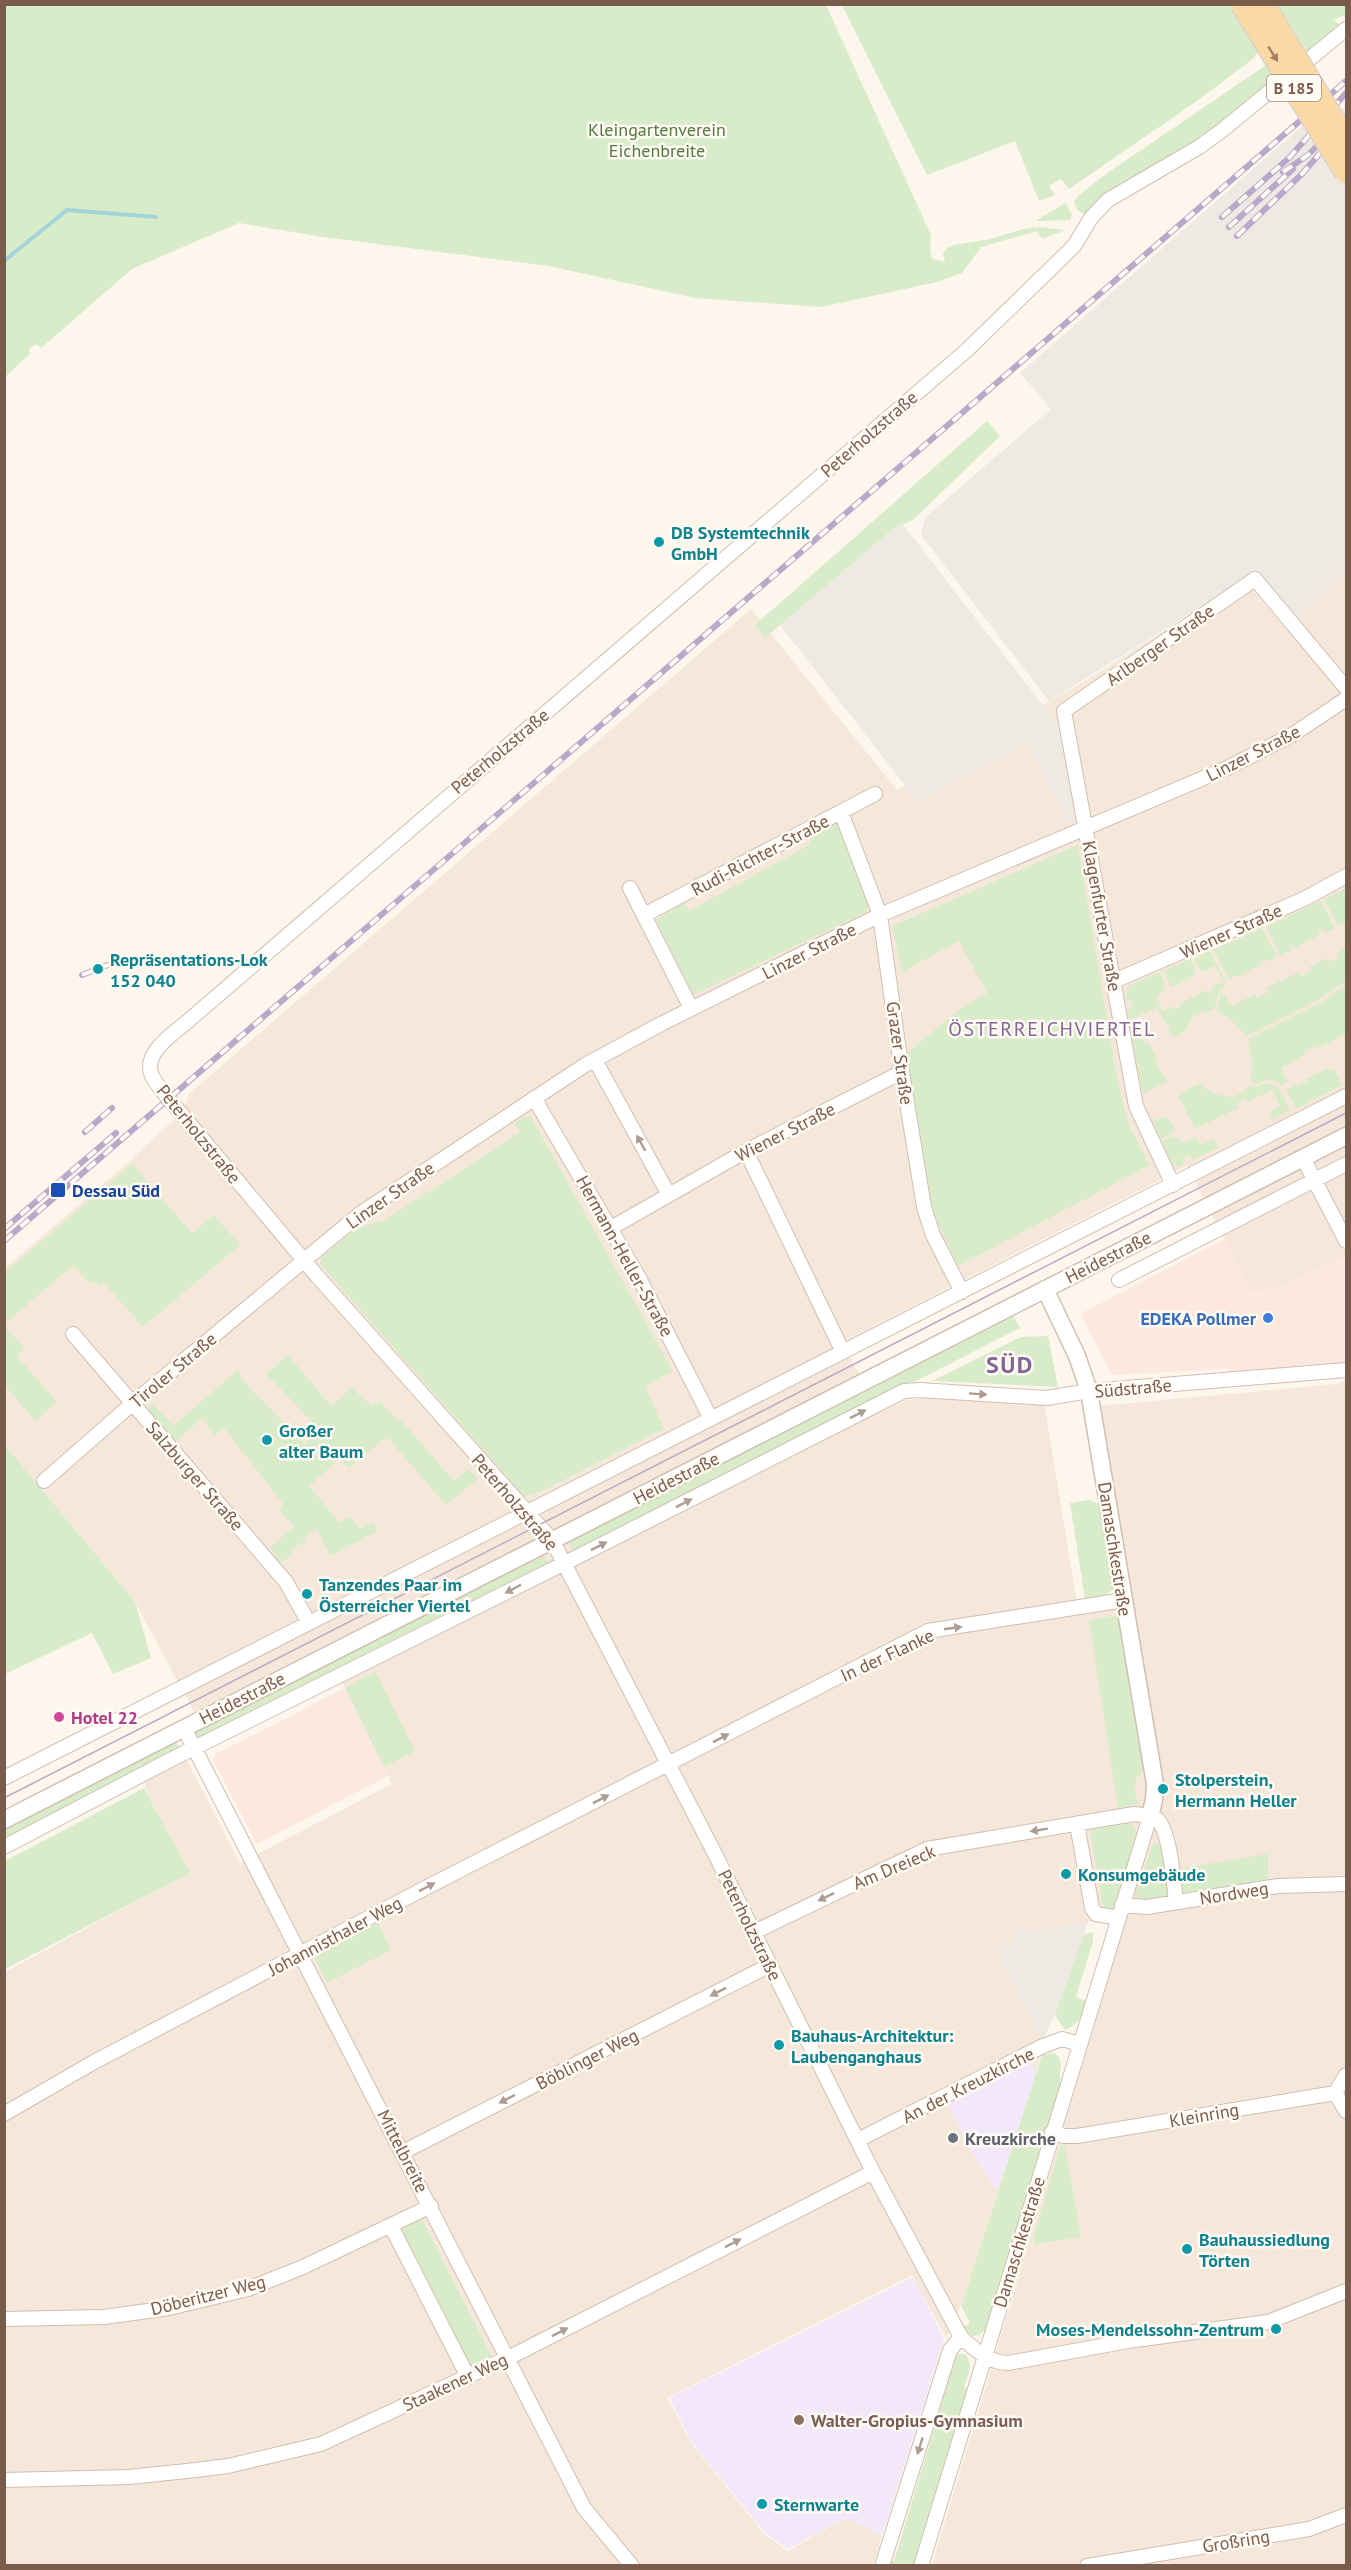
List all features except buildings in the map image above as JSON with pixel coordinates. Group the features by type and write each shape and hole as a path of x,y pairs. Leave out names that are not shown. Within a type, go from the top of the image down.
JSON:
{"main road":[{"name":"B 185","path":"1242,4 1347,172"},
{"name":"B 185","path":"1263,4 1347,141"}],"street":[{"name":"Peterholzstraße","path":"984,2356 960,2337 873,2172 754,1932 552,1540 303,1260 156,1083 150,1069 150,1062 155,1052 496,753 968,350 1074,246 1091,218 1108,200 1198,147 1296,72 1347,29"},
{"name":"Arlberger Straße","path":"1064,711 1255,579 1347,688"},
{"name":"Linzer Straße","path":"303,1260 361,1214 534,1098 595,1060 691,1008 880,915 1225,770 1292,735 1347,699"},
{"name":"Klagenfurter Straße","path":"1064,711 1136,1106 1173,1185"},
{"name":"Rudi-Richter-Straße","path":"644,915 875,794"},
{"name":"Grazer Straße","path":"841,812 880,915 924,1207 933,1235 962,1292"},
{"name":"Wiener Straße","path":"1114,981 1295,903 1347,876"},
{"path":"630,888 691,1008"},
{"path":"595,1060 669,1195"},
{"name":"Wiener Straße","path":"611,1228 746,1151 902,1072"},
{"name":"Heidestraße","path":"4,1778 710,1417 843,1352 1347,1096"},
{"name":"Hermann-Heller-Straße","path":"534,1098 611,1228 710,1417"},
{"name":"Heidestraße","path":"4,1820 1347,1136"},
{"path":"746,1151 843,1352"},
{"path":"1303,1158 1347,1241"},
{"name":"Heidestraße","path":"1119,1280 1347,1164"},
{"name":"Tiroler Straße","path":"44,1481 303,1260"},
{"name":"Damaschkestraße","path":"921,2565 1154,1800 1155,1784 1089,1391 1077,1356 1045,1289"},
{"name":"Salzburger Straße","path":"73,1334 286,1582 309,1623"},
{"name":"Südstraße","path":"920,1390 1047,1398 1089,1391 1347,1370"},
{"name":"Heidestraße","path":"4,1846 895,1394 920,1390"},
{"name":"In der Flanke","path":"669,1765 928,1632 1124,1600"},
{"name":"Mittelbreite","path":"184,1728 404,2152 584,2508 630,2565"},
{"name":"Johannisthaler Weg","path":"4,2114 94,2062 301,1953 669,1765"},
{"name":"Am Dreieck","path":"754,1932 927,1849 1134,1815 1150,1816"},
{"path":"1150,1816 1158,1820 1165,1833 1176,1902"},
{"path":"1077,1824 1092,1908 1096,1914 1121,1911"},
{"name":"Nordweg","path":"1121,1911 1278,1886 1347,1884"},
{"name":"Böblinger Weg","path":"404,2152 770,1965"},
{"name":"An der Kreuzkirche","path":"858,2140 1043,2046 1062,2039 1080,2044"},
{"path":"1347,2074 1335,2093 1347,2111"},
{"name":"Kleinring","path":"1053,2132 1064,2136 1077,2136 1335,2093"},
{"name":"Staakener Weg","path":"4,2480 129,2477 228,2466 321,2444 507,2358 873,2172"},
{"name":"Döberitzer Weg","path":"4,2319 104,2317 181,2305 248,2289 303,2267 431,2206"},
{"path":"391,2226 468,2377"},
{"path":"984,2356 999,2363 1008,2363 1128,2341 1268,2322 1347,2291"},
{"path":"882,2565 950,2350 960,2337"},
{"name":"Großring","path":"1087,2565 1310,2529 1347,2515"}],"shaded area":[{"path":"1346,105 1346,568 1295,618 1254,574 1049,701 921,535 925,518 1051,409 1020,373 1318,112 1330,123"},
{"path":"901,522 1062,730 1079,817 1067,822 1028,743 918,802 780,625"},
{"path":"1346,568 1346,1256 1286,1285 1251,1293 1187,1166 842,1342 880,1413 907,1400 934,1397 1044,1402 1078,1610 1131,1602 1098,1406 1337,1384 1346,1380 1346,2565 932,2565 1124,1927 1102,1920 1014,1933 1042,2041 1041,2055 960,2308 946,2338 912,2275 667,2398 691,2443 765,2535 788,2551 846,2518 882,2535 873,2565 5,2565 5,1972 189,1873 145,1788 144,1762 179,1745 240,1863 392,1784 335,1667 205,1732 135,1602 5,1445 4,1269 130,1161 183,1111 189,1094 751,609 897,790 1093,676 1244,580 1285,628"},
{"path":"1224,1239 1251,1293 1286,1285 1346,1256 1346,1364 1229,1373 1228,1369 1112,1375 1080,1314"},
{"path":"345,1688 388,1776 257,1844 213,1760 215,1754"},
{"path":"1088,1922 1055,2015 1042,2041 995,1950 1013,1941 1014,1933"},
{"path":"1029,2059 1036,2073 997,2192 975,2158 946,2101"},
{"name":"Walter-Gropius-Gymnasium","path":"913,2277 944,2339 882,2535 846,2518 788,2549 766,2534 692,2443 669,2398"}],"green space":[{"name":"Kleingartenverein Eichenbreite","path":"5,4 826,5 931,235 932,259 945,262 943,254 947,248 954,245 991,239 1023,229 1039,227 1065,230 1042,239 1037,231 981,247 962,273 937,282 821,307 695,298 549,266 323,237 239,223 132,269 41,348 36,344 29,349 30,354 5,377"},
{"path":"842,5 1230,5 1259,50 1254,58 1197,101 1069,189 1061,179 1049,186 1055,195 1039,201 1015,141 927,175"},
{"path":"1278,5 1346,5 1346,14 1334,20 1341,26 1309,55"},
{"path":"1266,65 1276,80 1229,118 1180,152 1105,194 1085,214 1078,211 1074,202 1079,195 1106,174"},
{"path":"1066,203 1072,215 1070,220 1035,221"},
{"path":"987,421 1000,436 913,520 894,528 765,638 755,625"},
{"path":"838,824 868,905 866,912 693,995 656,919 684,903 689,911 811,844 808,837 828,825"},
{"path":"1078,845 1118,1084 1129,1125 1150,1165 958,1266 928,1201 907,1053 961,1008 987,993 959,941 902,972 892,926"},
{"path":"1346,888 1346,922 1338,926 1324,899"},
{"path":"1321,901 1335,928 1324,933 1322,929 1318,932 1320,935 1294,948 1292,945 1291,950 1280,956 1266,927"},
{"path":"1262,928 1277,957 1266,962 1264,959 1261,961 1262,964 1237,977 1235,975 1230,981 1213,950"},
{"path":"1346,947 1346,981 1313,1003 1247,1036 1229,1018 1216,1011 1222,992 1231,1006 1255,994 1257,998 1268,992 1266,988 1299,972 1301,976 1311,971 1309,967 1327,958 1329,962 1339,957 1337,952"},
{"path":"1210,951 1226,983 1220,990 1214,1009 1193,1016 1184,1032 1173,1038 1168,1028 1171,1026 1169,1023 1166,1025 1157,1007 1129,1020 1127,1010 1133,1008 1131,1000 1126,1001 1128,986 1160,972 1166,985 1163,987 1165,991 1156,996 1163,1011 1173,1006 1175,1010 1181,1007 1179,1004 1206,990 1208,994 1213,991 1212,987 1223,981 1215,966 1202,972 1194,959"},
{"path":"1191,958 1196,970 1193,972 1195,975 1172,987 1163,971"},
{"path":"1346,985 1346,1034 1316,1049 1314,1046 1303,1051 1305,1055 1281,1068 1288,1082 1282,1086 1271,1079 1257,1084 1251,1082 1252,1060 1248,1039 1320,1003"},
{"path":"1139,1023 1144,1033 1141,1035 1145,1044 1149,1043 1158,1061 1155,1063 1168,1081 1143,1094 1130,1027"},
{"path":"1330,1068 1331,1071 1335,1070 1342,1085 1296,1109 1286,1090 1303,1082 1308,1083 1306,1079"},
{"path":"1270,1083 1280,1090 1290,1110 1271,1120 1270,1111 1280,1106 1272,1090 1248,1102 1246,1098 1237,1103 1238,1108 1195,1129 1178,1095 1198,1084 1218,1095 1231,1097 1244,1091 1250,1085 1256,1087"},
{"path":"526,1116 531,1117 673,1371 645,1386 664,1429 534,1495 524,1496 320,1264 322,1257 355,1229 385,1220 520,1132 514,1123"},
{"path":"1164,1116 1166,1119 1169,1118 1175,1130 1161,1139 1153,1121"},
{"path":"1174,1136 1176,1139 1179,1137 1182,1144 1196,1137 1201,1145 1213,1139 1219,1147 1192,1160 1189,1155 1182,1159 1184,1164 1179,1167 1173,1164 1162,1141"},
{"path":"132,1164 192,1233 214,1215 240,1245 143,1327 104,1283 99,1286 94,1281 90,1284 73,1265 5,1324 5,1272"},
{"path":"1012,1313 1020,1328 916,1381 895,1387 573,1552 567,1538"},
{"path":"4,1325 24,1348 17,1356 57,1402 35,1421 5,1386"},
{"path":"1048,1336 1058,1387 932,1381 1021,1337"},
{"path":"288,1355 331,1406 352,1388 372,1406 380,1401 396,1419 402,1421 454,1481 468,1469 478,1479 446,1505 387,1437 349,1468 339,1459 309,1486 340,1523 350,1517 360,1529 373,1522 378,1531 330,1556 317,1529 304,1536 306,1541 291,1549 293,1554 280,1563 270,1547 294,1527 279,1510 283,1504 224,1428 214,1435 202,1418 175,1442 153,1417 149,1409 152,1404 173,1426 238,1370 242,1380 305,1444 319,1429 266,1374"},
{"path":"5,1445 135,1602 151,1658 113,1674 92,1633 5,1674"},
{"path":"1089,1500 1099,1504 1113,1589 1106,1595 1085,1599 1070,1503"},
{"path":"544,1556 549,1564 195,1742 188,1729"},
{"path":"1119,1616 1145,1769 1134,1785 1139,1804 1118,1808 1089,1620"},
{"path":"375,1671 415,1751 384,1767 345,1688"},
{"path":"173,1737 181,1750 5,1842 5,1824"},
{"path":"144,1788 190,1873 5,1969 5,1861"},
{"path":"1124,1820 1133,1826 1137,1833 1114,1909 1104,1912 1089,1826"},
{"path":"1153,1843 1161,1844 1168,1894 1163,1899 1145,1902 1135,1895"},
{"path":"1268,1854 1268,1878 1262,1883 1187,1896 1183,1894 1178,1869"},
{"path":"378,1923 391,1950 327,1983 313,1955"},
{"path":"1093,1932 1093,1941 1076,1997 1086,2001 1082,2015 1077,2022 1065,2030 1055,2015 1084,1934"},
{"path":"1056,2054 1059,2058 1061,2085 987,2328 979,2335 973,2336 961,2328 970,2323 961,2306 1042,2055"},
{"path":"1065,2145 1081,2237 1035,2244 1033,2240 1060,2146"},
{"path":"422,2219 493,2359 469,2371 397,2231"},
{"path":"965,2354 968,2358 969,2370 964,2387 968,2389 915,2565 888,2566 888,2560 894,2561 948,2383 946,2381 953,2357"}],"waterway":[{"path":"4,261 67,210 156,217"}],"tram line":[{"path":"4,1798 1346,1113"}],"railway":[{"path":"4,1241 1346,81"},
{"path":"1222,217 1290,157 1346,93"},
{"path":"1237,236 1302,174 1346,123"},
{"path":"1283,172 1308,155 1320,143"},
{"path":"1229,227 1293,169"},
{"path":"82,975 113,963"},
{"path":"85,1132 112,1108"},
{"path":"4,1229 116,1133"}],"place":[{"name":"DB Systemtechnik GmbH","path":"659,542"},
{"name":"Repräsentations-Lok 152 040","path":"98,969"},
{"name":"Dessau Süd","path":"58,1190"},
{"name":"EDEKA Pollmer","path":"1268,1318"},
{"name":"Großer alter Baum","path":"267,1440"},
{"name":"Tanzendes Paar im Österreicher Viertel","path":"307,1594"},
{"name":"Hotel 22","path":"59,1717"},
{"name":"Stolperstein, Hermann Heller","path":"1163,1789"},
{"name":"Konsumgebäude","path":"1066,1874"},
{"name":"Bauhaus-Architektur: Laubenganghaus","path":"779,2045"},
{"name":"Kreuzkirche","path":"953,2138"},
{"name":"Bauhaussiedlung Törten","path":"1187,2249"},
{"name":"Moses-Mendelssohn-Zentrum","path":"1276,2329"},
{"name":"Walter-Gropius-Gymnasium","path":"799,2420"},
{"name":"Sternwarte","path":"762,2504"}],"district":[{"name":"ÖSTERREICHVIERTEL","path":"1052,1029"},
{"name":"SÜD","path":"1010,1364"}]}
